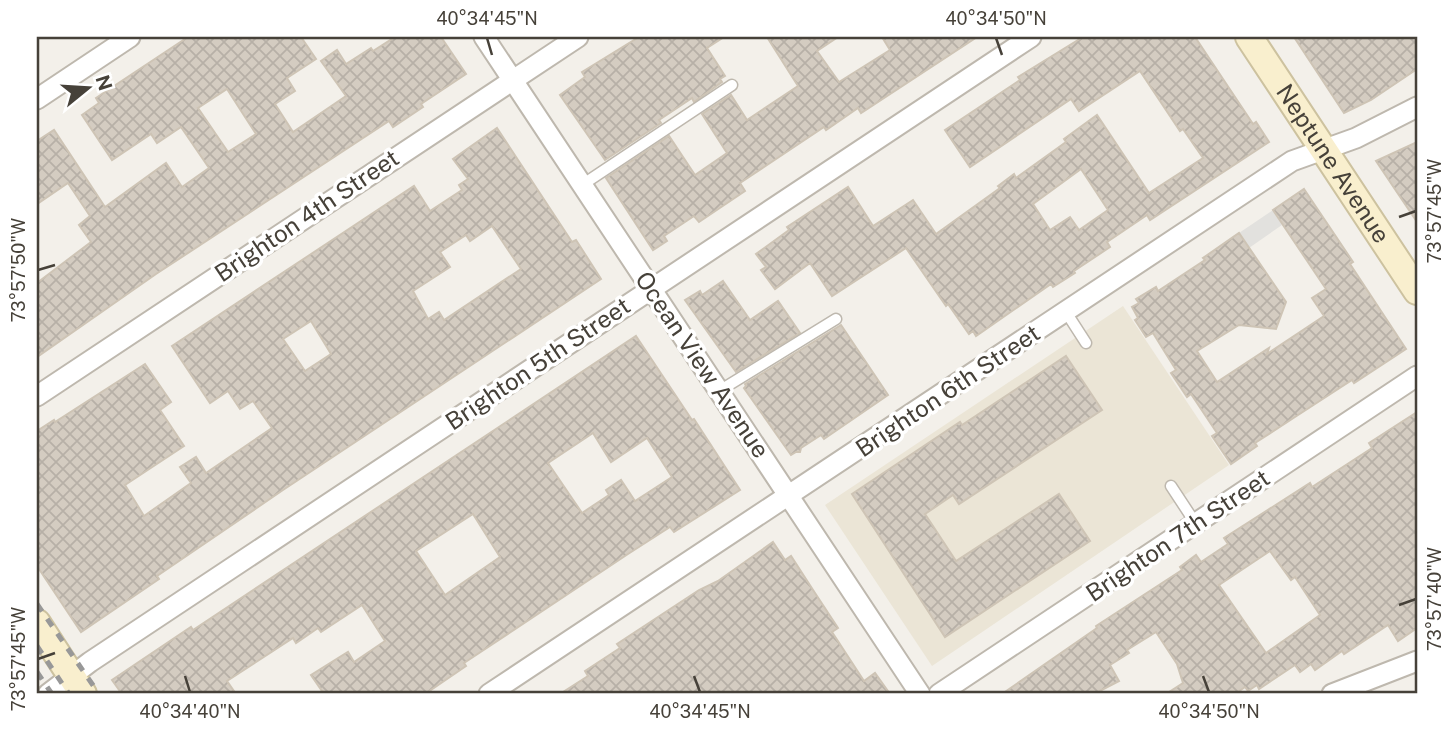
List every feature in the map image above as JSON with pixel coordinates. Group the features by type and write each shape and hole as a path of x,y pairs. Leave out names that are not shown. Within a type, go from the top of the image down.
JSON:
{"main road":[{"name":"Neptune Avenue","path":"1249,37 1417,291"},
{"path":"37,623 77,685"}],"street":[{"path":"37,99 130,37"},
{"name":"Ocean View Avenue","path":"484,37 920,694"},
{"name":"Brighton 4th Street","path":"37,396 578,37"},
{"name":"Brighton 5th Street","path":"48,694 77,685 90,662 1031,37"},
{"name":"Brighton 6th Street","path":"489,694 1292,161 1356,138 1417,107"},
{"name":"Brighton 7th Street","path":"939,694 1417,376"},
{"path":"1332,694 1417,662"}],"lane":[{"path":"582,185 732,85"},
{"path":"1066,312 1086,343"},
{"path":"719,391 836,319"},
{"path":"1171,486 1196,524"}],"shaded area":[{"path":"1273,210 1282,225 1249,248 1239,233"},
{"path":"1123,306 1229,465 932,666 825,505"}],"building":[{"path":"188,37 301,37 316,59 287,78 295,91 275,104 293,132 346,96 321,61 337,50 346,64 395,37 441,37 466,74 421,104 423,107 393,127 389,121 156,274 37,357 37,283 91,242 79,225 90,216 68,183 37,204 37,141 54,130 105,207 166,163 182,187 209,168 181,127 157,143 151,134 112,160 82,115 99,103 96,98","holes":["227,89 256,134 228,152 198,108"]},
{"path":"639,37 724,37 707,48 725,76 720,79 722,82 694,102 692,98 659,120 661,123 605,160 560,95 585,77 582,72"},
{"path":"767,37 838,37 817,51 839,82 890,50 882,37 977,37 861,113 858,108 826,130 824,127 740,183 745,191 699,222 694,216 664,236 667,241 653,250 606,178 669,136 695,175 727,153 702,114 731,95 747,120 798,86"},
{"path":"1083,37 1195,37 1253,124 1256,122 1269,142 1150,220 1147,215 1107,242 1110,247 1074,271 1075,273 1053,287 1051,284 976,336 973,331 969,334 948,304 946,306 906,248 832,296 810,263 775,289 761,270 766,267 756,254 789,230 787,227 848,187 873,226 913,200 936,234 1000,188 998,186 1014,174 1016,178 1066,142 1064,139 1097,115 1149,193 1203,158 1183,129 1180,131 1140,71 1079,111 1071,99 970,167 945,130 1020,80 1018,77","holes":["1081,169 1108,210 1079,230 1070,217 1050,230 1033,204"]},
{"path":"1294,37 1417,37 1417,69 1371,100 1344,113"},
{"path":"497,128 572,242 576,240 601,279 283,490 157,576 159,579 81,632 37,566 37,431 145,364 171,402 160,410 184,446 125,485 144,516 191,483 180,467 196,457 206,473 272,428 253,401 240,409 228,391 210,403 172,346 414,186 430,211 462,190 459,185 468,179 453,159","holes":["492,226 521,269 444,320 439,312 428,319 413,291 450,267 440,252 466,235 470,241","311,321 331,354 305,371 283,339"]},
{"path":"1417,142 1417,222 1376,161"},
{"path":"1304,189 1406,349 1354,383 1352,380 1255,443 1257,446 1231,464 1212,436 1217,433 1191,394 1187,397 1171,373 1176,370 1153,333 1146,337 1135,320 1138,318 1132,307 1139,303 1136,299 1156,287 1158,291 1205,260 1203,258 1239,233 1286,302 1276,329 1239,325 1197,351 1217,382 1269,348 1267,354 1324,316 1312,298 1326,289 1273,210"},
{"path":"723,281 750,320 778,301 800,333 736,372 685,300 700,291 702,295"},
{"path":"841,325 888,395 824,439 821,435 801,448 800,452 791,455 744,388 745,384"},
{"path":"636,336 740,490 674,532 670,527 628,554 464,663 466,666 425,694 324,694 311,675 348,652 354,662 385,641 362,605 321,632 318,628 296,643 293,638 227,681 236,694 122,694 112,680 191,627 193,630","holes":["593,433 611,462 647,438 672,477 635,501 621,480 606,490 609,495 582,513 548,463","473,514 500,557 445,595 416,551"]},
{"path":"1066,356 1102,410 959,504 953,495 925,514 956,561 1059,494 1090,541 945,637 852,494"},
{"path":"1417,412 1417,628 1398,641 1388,625 1315,670 1311,664 1300,672 1295,665 1259,689 1257,685 1248,691 1245,687 1235,694 1166,694 1183,683 1177,664 1156,632 1127,650 1129,653 1110,665 1119,681 1094,694 1002,694 1097,628 1096,626 1182,570 1180,567 1196,555 1201,562 1228,544 1224,538 1310,483 1312,487 1372,448 1369,443","holes":["1270,551 1291,580 1295,577 1320,615 1266,653 1219,585"]},
{"path":"773,542 785,560 791,556 838,628 832,632 864,681 875,673 890,694 560,694 588,676 585,671 620,648 617,644 699,590 718,581"}],"railway":[{"path":"37,604 99,694"},
{"path":"37,646 69,694"},
{"path":"37,672 52,694"}]}
